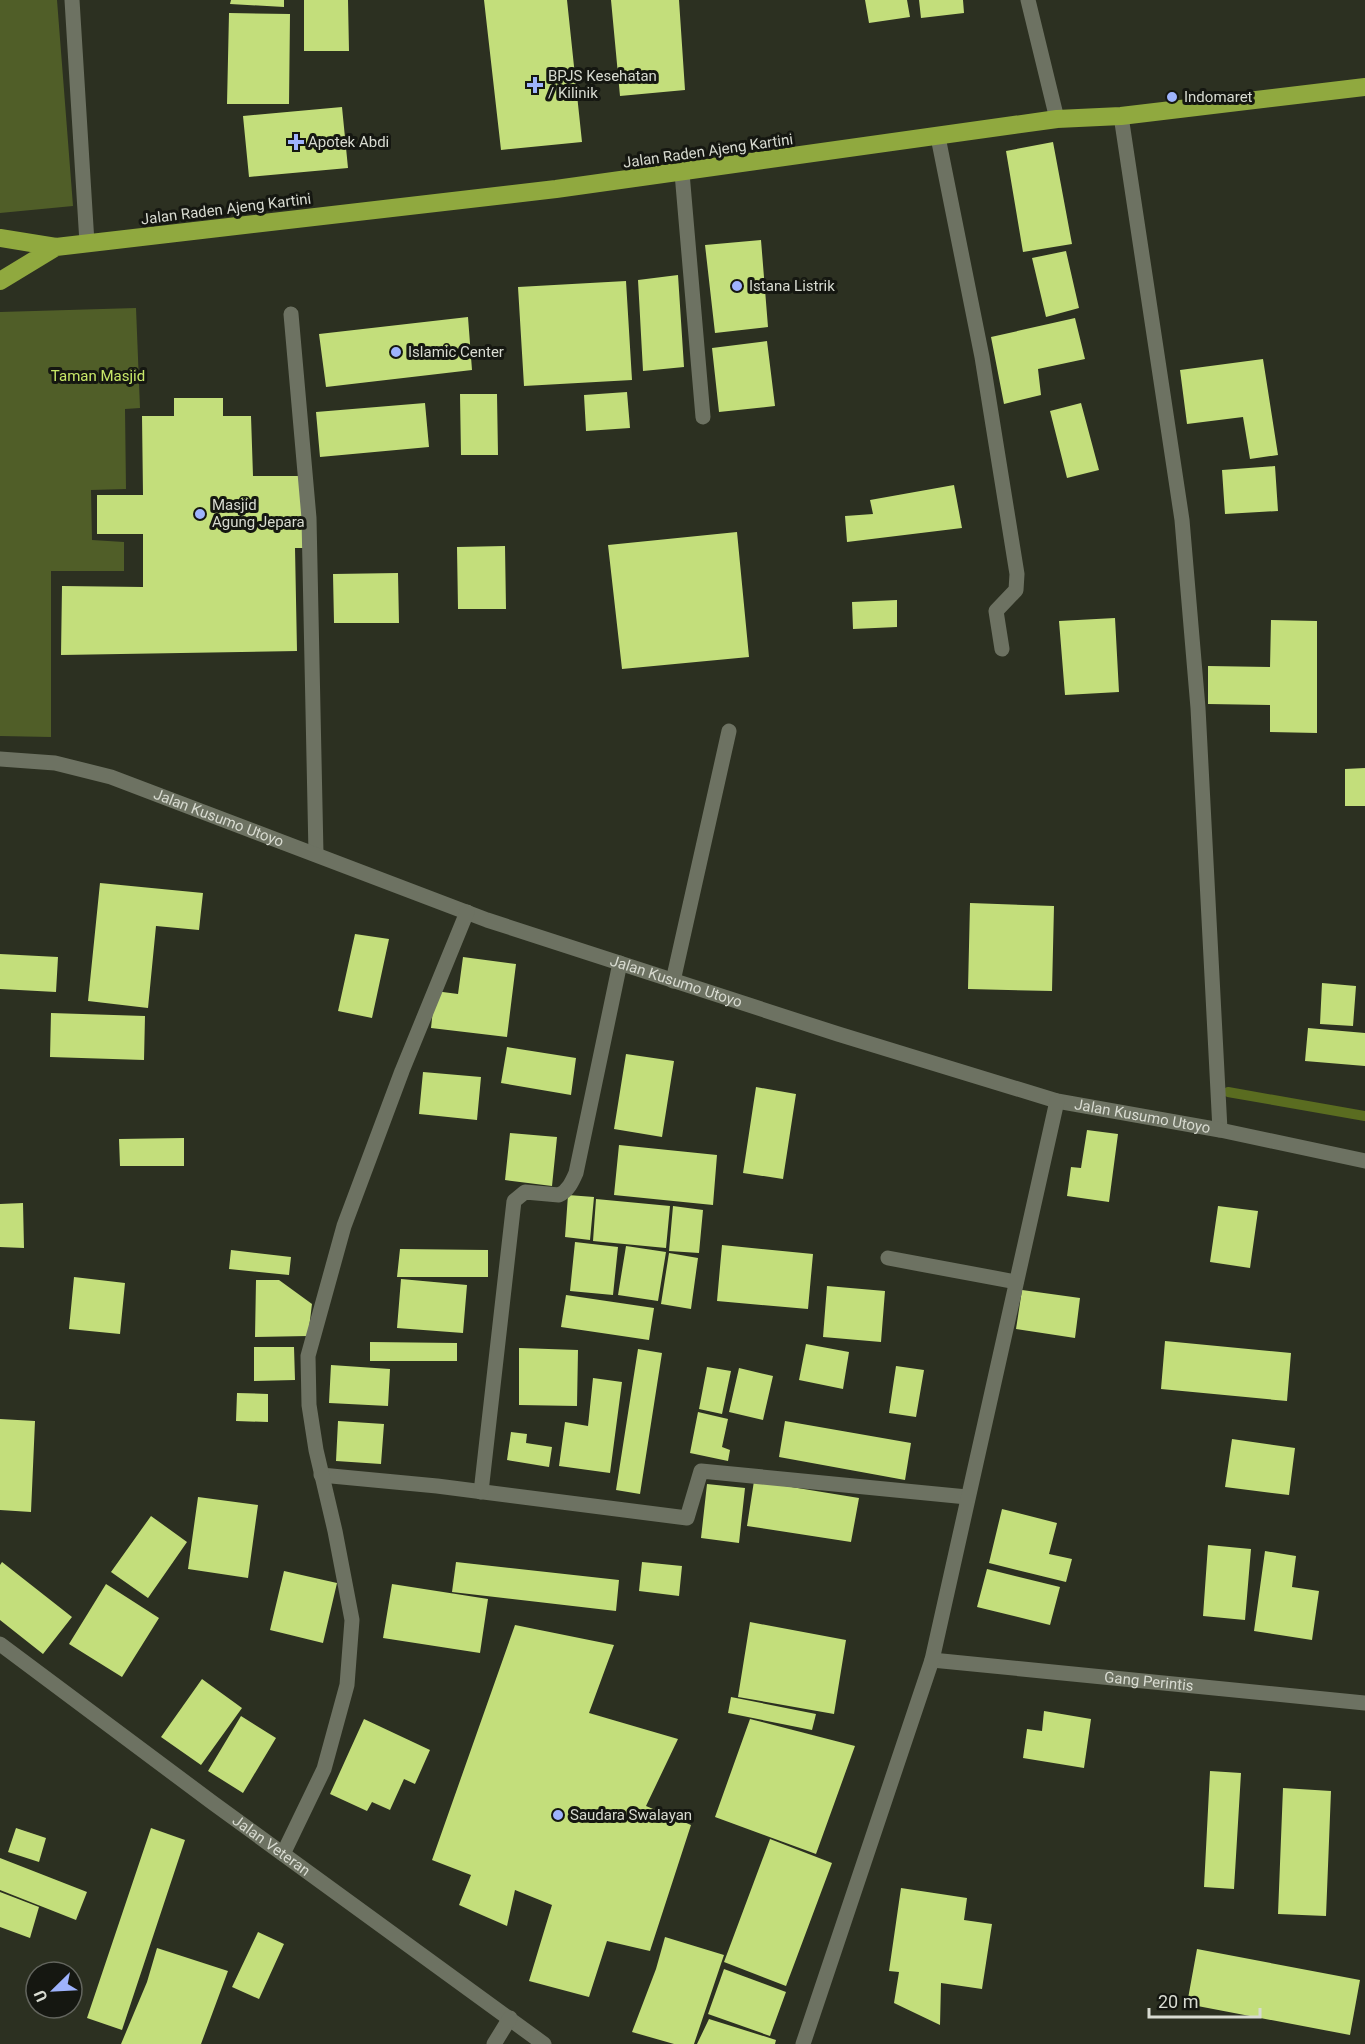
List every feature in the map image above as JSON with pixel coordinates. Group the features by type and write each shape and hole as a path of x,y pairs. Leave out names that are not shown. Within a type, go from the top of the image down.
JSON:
{"highway":[{"name":"Jalan Raden Ajeng Kartini","path":"0,238 56,247 682,173 1058,119 1121,116 1365,87"},
{"name":"Jalan Raden Ajeng Kartini","path":"0,281 56,247"}],"street":[{"path":"72,0 87,243"},
{"path":"1028,0 1058,119"},
{"path":"1121,116 1182,520 1198,708 1220,1130"},
{"path":"938,136 982,357 1017,574 1016,590 996,611 1002,649"},
{"path":"682,173 703,417"},
{"path":"291,314 309,518 316,855"},
{"path":"673,981 729,731"},
{"name":"Jalan Kusumo Utoyo","path":"0,759 55,763 134,784 467,912 849,1038 1057,1101 1220,1130 1365,1161"},
{"path":"283,1854 324,1769 347,1685 352,1620 335,1531 321,1475 309,1405 308,1356 344,1226 402,1071 467,912"},
{"path":"481,1492 514,1201 525,1192 558,1195 564,1193 572,1184 620,963"},
{"path":"803,2044 932,1660 1057,1101"},
{"path":"888,1258 1016,1282"},
{"path":"321,1475 687,1518 701,1471 967,1497"},
{"name":"Jalan Veteran","path":"0,1644 544,2044"},
{"name":"Gang Perintis","path":"932,1660 1365,1703"},
{"path":"494,2044 510,2018"}],"green space":[{"path":"0,0 57,0 73,206 0,213"},
{"name":"Taman Masjid","path":"136,308 140,408 125,409 126,489 91,490 92,540 124,542 124,571 51,571 51,737 0,736 0,312"}],"building":[{"path":"231,0 284,0 284,7 230,4"},
{"path":"304,0 348,0 349,51 304,51"},
{"name":"BPJS Kesehatan / Kilinik","path":"484,0 567,0 582,142 501,150"},
{"path":"611,0 679,0 685,90 620,96"},
{"path":"865,0 907,0 910,17 869,23"},
{"path":"919,0 963,0 964,13 921,18"},
{"path":"229,13 290,14 289,104 227,104"},
{"name":"Apotek Abdi","path":"342,107 348,168 249,177 243,116"},
{"path":"1053,142 1072,244 1023,252 1006,151"},
{"name":"Istana Listrik","path":"761,240 768,327 715,333 705,245"},
{"path":"1066,251 1079,308 1046,317 1032,258"},
{"path":"678,275 684,367 643,371 638,280"},
{"path":"626,281 632,380 524,386 518,287"},
{"name":"Islamic Center","path":"468,317 472,370 326,387 319,334"},
{"path":"1075,318 1085,359 1038,369 1041,395 1004,404 991,337"},
{"path":"767,341 775,406 719,412 712,348"},
{"path":"1263,359 1278,455 1250,459 1243,417 1187,424 1180,370"},
{"path":"627,392 630,428 586,431 584,395"},
{"path":"460,394 497,394 498,455 461,455"},
{"name":"Masjid Agung Jepara","path":"174,398 223,398 223,416 251,416 253,476 302,476 305,548 295,548 297,651 61,655 62,586 143,587 143,534 97,534 97,495 143,495 142,416 174,416"},
{"path":"425,403 429,447 320,457 316,412"},
{"path":"1081,403 1099,470 1067,478 1050,411"},
{"path":"1275,466 1278,511 1225,514 1222,470"},
{"path":"954,485 962,528 847,542 845,516 873,514 870,500"},
{"path":"737,532 749,657 622,669 608,545"},
{"path":"505,546 506,609 458,609 457,547"},
{"path":"398,573 399,623 334,623 333,574"},
{"path":"897,600 897,627 853,629 852,602"},
{"path":"1115,618 1119,692 1065,695 1059,621"},
{"path":"1271,620 1317,621 1317,733 1270,732 1270,705 1208,704 1208,666 1270,667"},
{"path":"1365,768 1365,806 1345,806 1345,769"},
{"path":"100,883 203,893 199,930 156,926 148,1008 88,1001"},
{"path":"970,903 1054,906 1052,991 968,989"},
{"path":"355,934 389,939 372,1018 338,1011"},
{"path":"0,954 58,957 56,992 0,989"},
{"path":"463,957 516,964 507,1037 431,1028 435,991 458,994"},
{"path":"1322,983 1356,986 1353,1026 1320,1024"},
{"path":"51,1013 145,1016 144,1060 50,1057"},
{"path":"1308,1028 1365,1033 1365,1066 1305,1061"},
{"path":"507,1047 576,1058 571,1095 501,1083"},
{"path":"626,1054 674,1061 662,1137 614,1129"},
{"path":"423,1072 481,1077 477,1120 419,1114"},
{"path":"756,1087 796,1094 783,1179 743,1173"},
{"path":"1087,1130 1118,1134 1109,1202 1067,1196 1071,1167 1081,1168"},
{"path":"510,1133 557,1137 552,1186 505,1180"},
{"path":"184,1138 184,1166 120,1166 119,1139"},
{"path":"619,1145 717,1155 713,1205 614,1195"},
{"path":"568,1195 594,1197 590,1240 565,1237"},
{"path":"596,1199 670,1206 666,1248 593,1241"},
{"path":"23,1203 24,1248 0,1247 0,1204"},
{"path":"673,1206 703,1210 699,1253 669,1251"},
{"path":"1218,1206 1258,1211 1250,1268 1210,1262"},
{"path":"575,1242 618,1247 613,1295 570,1291"},
{"path":"722,1245 813,1254 808,1309 717,1301"},
{"path":"626,1246 666,1252 658,1301 618,1295"},
{"path":"400,1249 488,1250 488,1277 397,1277"},
{"path":"231,1250 291,1257 289,1275 229,1269"},
{"path":"669,1253 698,1258 691,1309 661,1304"},
{"path":"74,1277 125,1283 120,1334 69,1329"},
{"path":"401,1279 467,1285 463,1333 397,1328"},
{"path":"256,1280 279,1280 312,1304 308,1336 255,1337"},
{"path":"827,1286 885,1291 881,1342 823,1337"},
{"path":"1022,1290 1080,1298 1075,1338 1016,1329"},
{"path":"566,1295 654,1308 649,1340 561,1327"},
{"path":"1165,1341 1291,1353 1287,1401 1161,1389"},
{"path":"370,1342 457,1343 457,1361 370,1361"},
{"path":"806,1344 849,1352 843,1389 799,1380"},
{"path":"254,1347 294,1347 295,1380 254,1381"},
{"path":"519,1348 578,1350 577,1406 519,1405"},
{"path":"638,1349 662,1353 640,1494 616,1490"},
{"path":"331,1365 390,1369 388,1406 329,1403"},
{"path":"896,1366 924,1370 916,1417 889,1413"},
{"path":"707,1367 731,1371 722,1414 699,1409"},
{"path":"739,1368 773,1376 763,1420 729,1412"},
{"path":"593,1378 622,1382 610,1473 559,1466 565,1422 588,1426"},
{"path":"237,1393 268,1394 268,1422 236,1421"},
{"path":"698,1412 728,1419 722,1447 730,1450 728,1461 690,1453"},
{"path":"0,1419 35,1421 31,1512 0,1510"},
{"path":"338,1421 384,1424 381,1464 336,1461"},
{"path":"785,1421 911,1443 905,1480 779,1457"},
{"path":"511,1432 527,1434 526,1443 552,1447 549,1467 507,1460"},
{"path":"1232,1439 1295,1448 1289,1495 1225,1487"},
{"path":"754,1481 859,1498 851,1542 747,1526"},
{"path":"707,1484 745,1488 739,1543 701,1538"},
{"path":"198,1497 258,1505 248,1578 188,1569"},
{"path":"1002,1509 1057,1523 1049,1554 1072,1559 1066,1582 989,1563"},
{"path":"151,1516 187,1542 148,1598 111,1572"},
{"path":"1208,1545 1251,1549 1245,1620 1203,1616"},
{"path":"1265,1551 1296,1556 1292,1587 1319,1591 1312,1640 1254,1631"},
{"path":"2,1562 72,1617 43,1654 0,1620 0,1565"},
{"path":"456,1562 619,1580 616,1611 452,1592"},
{"path":"642,1562 682,1566 679,1596 639,1591"},
{"path":"987,1569 1060,1587 1050,1625 977,1607"},
{"path":"284,1571 337,1583 323,1643 270,1630"},
{"path":"106,1584 159,1618 122,1677 69,1644"},
{"path":"392,1584 488,1599 480,1653 383,1638"},
{"path":"750,1622 846,1640 834,1714 738,1697"},
{"name":"Saudara Swalayan","path":"515,1625 614,1645 589,1713 678,1739 646,1806 691,1825 650,1951 607,1941 589,1997 529,1981 552,1905 515,1890 507,1926 459,1905 471,1875 432,1860"},
{"path":"202,1679 242,1708 201,1765 161,1737"},
{"path":"731,1697 816,1714 812,1730 728,1713"},
{"path":"1044,1711 1091,1719 1084,1768 1023,1758 1027,1729 1042,1731"},
{"path":"241,1716 276,1738 243,1793 208,1771"},
{"path":"364,1719 430,1750 415,1784 404,1779 390,1810 372,1802 367,1811 330,1794"},
{"path":"750,1719 855,1746 816,1854 715,1817"},
{"path":"1210,1771 1241,1773 1234,1889 1204,1887"},
{"path":"1283,1788 1331,1791 1326,1916 1278,1914"},
{"path":"16,1828 46,1838 39,1862 8,1852"},
{"path":"151,1828 185,1840 122,2030 87,2018"},
{"path":"770,1839 832,1863 786,1986 724,1962"},
{"path":"0,1858 87,1892 76,1920 0,1890"},
{"path":"901,1888 967,1898 964,1920 992,1924 982,1989 941,1983 940,2025 894,2003 899,1972 889,1971"},
{"path":"0,1892 39,1907 30,1938 0,1927"},
{"path":"258,1932 284,1944 259,1999 232,1987"},
{"path":"665,1937 724,1955 694,2044 674,2044 632,2032 656,1969"},
{"path":"157,1948 228,1971 201,2044 121,2044 147,1982"},
{"path":"1197,1949 1360,1980 1350,2035 1187,2004"},
{"path":"724,1969 786,1992 770,2036 708,2014"},
{"path":"709,2019 776,2040 775,2044 697,2044"}],"waterway":[{"path":"1228,1092 1365,1116"}],"place":[{"name":"BPJS Kesehatan / Kilinik","path":"535,85"},
{"name":"Indomaret","path":"1172,97"},
{"name":"Apotek Abdi","path":"296,142"},
{"name":"Istana Listrik","path":"737,286"},
{"name":"Islamic Center","path":"396,352"},
{"name":"Masjid Agung Jepara","path":"200,514"},
{"name":"Saudara Swalayan","path":"558,1815"}]}
